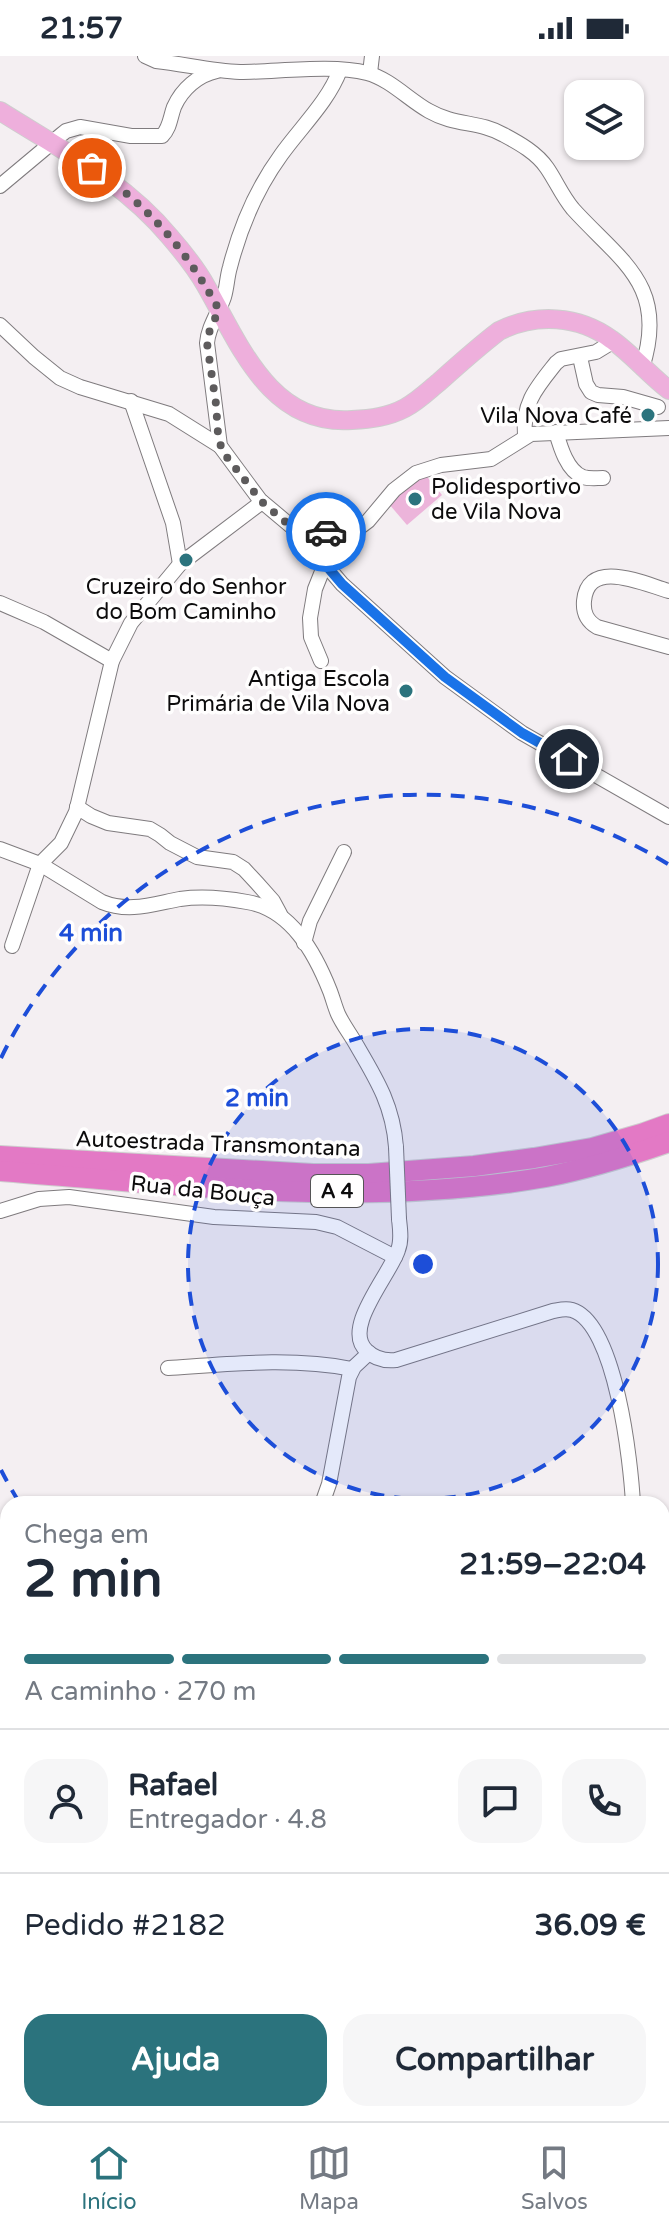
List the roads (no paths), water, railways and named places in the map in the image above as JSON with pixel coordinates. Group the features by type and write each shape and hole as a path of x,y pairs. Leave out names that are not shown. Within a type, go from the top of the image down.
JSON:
{"highway":[{"name":"Autoestrada Transmontana","path":"0,1156 299,1174 369,1174 534,1158 592,1148 669,1124"},
{"name":"Autoestrada Transmontana","path":"0,1171 220,1188 411,1192 485,1186 549,1176 629,1156 669,1142"}],"main road":[{"path":"0,111 110,180 147,211 197,272 252,367 267,386 295,408 330,420 371,419 396,413 408,407 492,336 512,324 549,318 582,324 614,341 656,379"}],"street":[{"path":"145,56 156,61 222,71 340,70 370,73 440,117 460,124 493,129 519,144 545,165 568,203 627,258 649,287 654,300 656,379 653,393 658,407 669,419"},
{"path":"370,73 372,56"},
{"path":"220,446 207,343 210,329 256,198 279,157 316,111 340,70"},
{"path":"0,186 66,131 80,127 131,136 162,136 169,127 175,106 188,87 202,76 222,71"},
{"path":"0,325 60,378 176,417 220,446 262,502 295,530 303,533 358,527"},
{"path":"525,436 526,411 532,395 557,361 601,350 614,341"},
{"path":"580,357 591,392 658,407"},
{"path":"131,401 175,528 180,564"},
{"path":"321,661 311,637 310,618 315,589 325,564 336,545 368,521 394,490 416,473 433,466 491,459 525,436 669,428"},
{"path":"556,432 562,450 578,474 603,478"},
{"path":"12,946 40,864 61,843 77,807 112,661 137,614 180,564 262,502"},
{"path":"325,564 347,589 458,686 522,733 669,817"},
{"path":"669,591 616,576 602,576 588,588 584,605 586,617 593,625 669,647"},
{"path":"0,603 44,622 112,661"},
{"path":"77,807 108,823 150,829 197,857 233,862 244,869 273,901 280,915"},
{"path":"0,849 40,864 112,906 143,907 207,897 268,907 292,925 320,968 338,1015 387,1101 394,1123 400,1244 359,1325 359,1340 369,1353 384,1360 396,1360 553,1311 568,1309 577,1312 597,1333 609,1365 628,1446 632,1496"},
{"path":"304,943 310,921 344,852"},
{"name":"Rua da Bouça","path":"0,1211 39,1199 63,1196 214,1217 316,1222 337,1227 395,1257"},
{"path":"325,1496 352,1369 369,1353"},
{"path":"168,1368 320,1364 352,1369"}],"place":[{"name":"Vila Nova Café","path":"648,415"},
{"name":"Polidesportivo de Vila Nova","path":"415,499"},
{"name":"Cruzeiro do Senhor do Bom Caminho","path":"186,560"},
{"name":"Antiga Escola Primária de Vila Nova","path":"406,691"}]}
